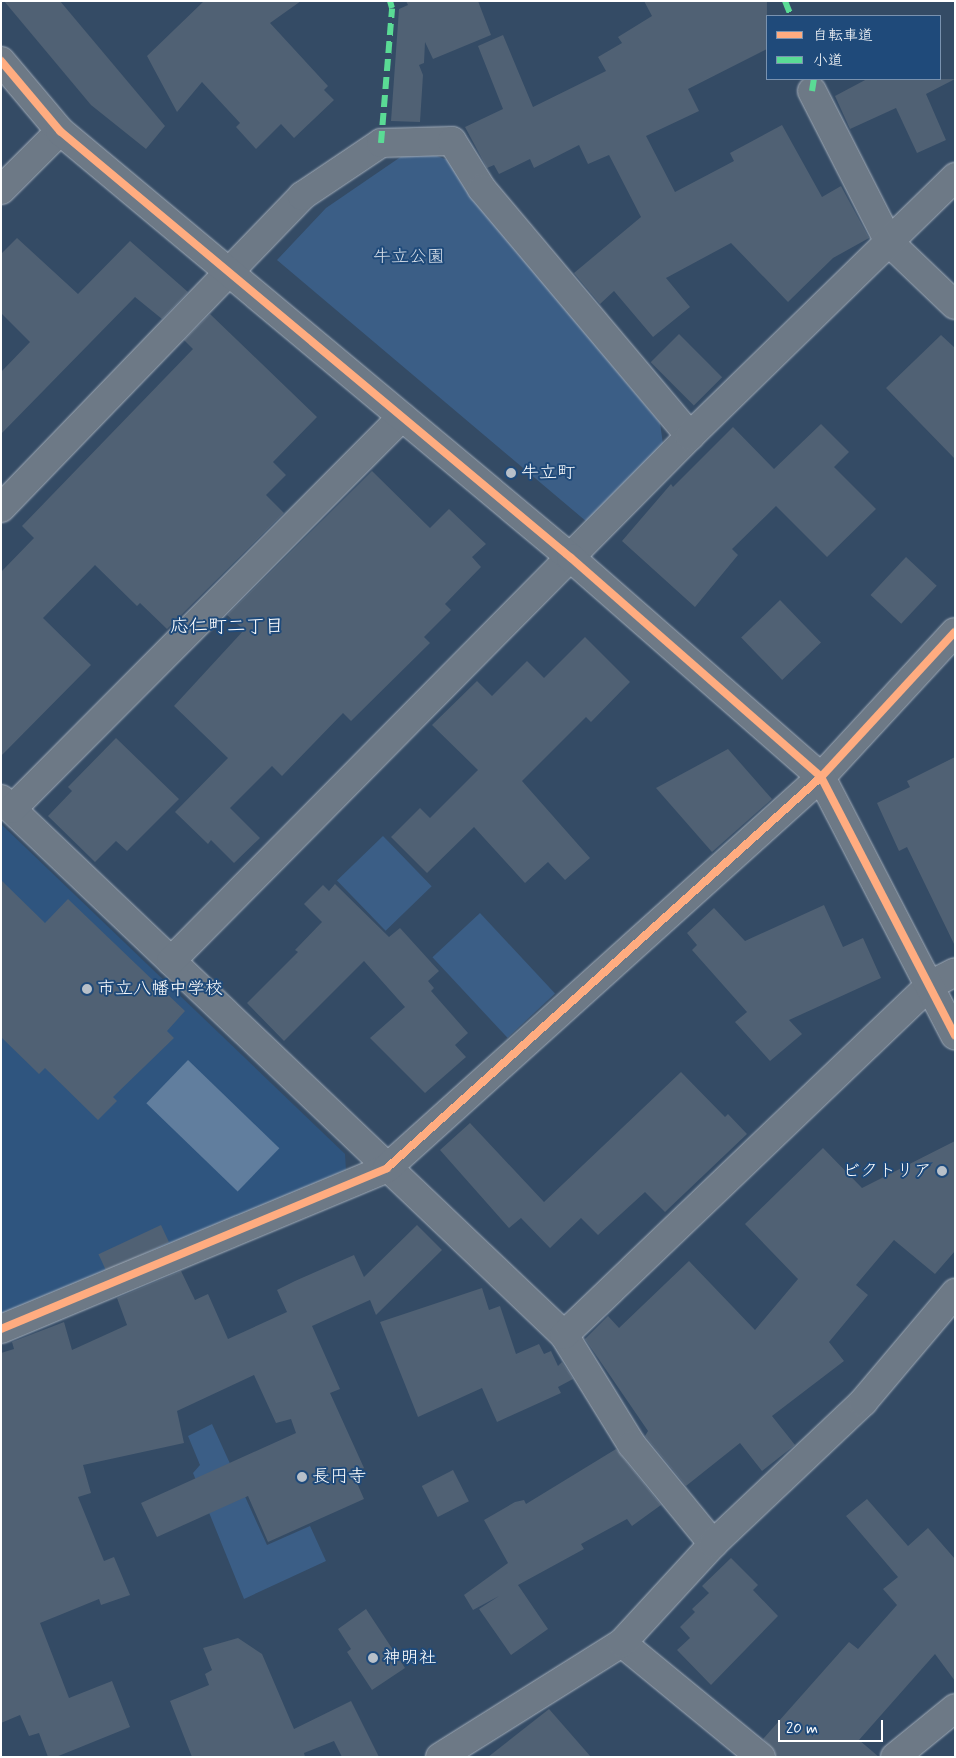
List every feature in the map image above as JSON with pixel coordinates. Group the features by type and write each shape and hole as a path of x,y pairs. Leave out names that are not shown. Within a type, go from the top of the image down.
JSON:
{"street":[{"path":"1,61 60,131 570,558 821,777 955,1035"},
{"path":"812,91 889,242 955,305"},
{"path":"1,190 60,131"},
{"path":"1,508 231,273 302,196 381,143 452,141 482,189 690,436"},
{"path":"171,961 690,436 955,177"},
{"path":"402,417 7,804 564,1335 632,1445 713,1544"},
{"path":"1,1329 387,1168 821,777 955,632"},
{"path":"564,1335 930,985 955,972"},
{"path":"440,1757 622,1643 713,1544 863,1402 955,1293"},
{"path":"622,1643 762,1757"},
{"path":"895,1757 955,1708"}],"shaded area":[{"name":"市立八幡中学校","path":"1,824 345,1154 346,1170 1,1316"},
{"path":"188,1060 279,1148 238,1191 146,1103"}],"green space":[{"name":"牛立公園","path":"428,153 448,160 465,189 660,423 663,444 587,522 277,260 326,208 402,156"},
{"path":"383,836 432,886 386,931 337,880"},
{"path":"480,913 555,993 507,1038 432,957"},
{"path":"212,1424 267,1545 310,1526 326,1561 244,1599 193,1473 200,1465 188,1436"}],"building":[{"path":"4,1 60,1 165,126 146,149 91,105"},
{"path":"204,1 301,1 270,23 328,86 324,90 334,100 294,138 281,124 256,149 236,127 240,123 202,82 177,112 147,56"},
{"path":"406,1 478,1 491,35 433,59 425,42 424,63 419,65 423,75 420,122 391,121 399,9 408,5"},
{"path":"644,1 767,1 766,50 688,89 699,111 646,136 675,192 734,161 730,153 782,125 822,197 841,186 869,238 833,258 788,302 731,243 666,278 690,307 653,337 614,291 600,304 574,273 641,217 609,155 588,164 579,145 534,168 530,159 499,174 494,165 487,168 465,127 503,109 478,46 503,35 533,107 606,71 598,57 622,43 618,37 652,16"},
{"path":"955,79 926,94 946,140 917,153 896,108 850,129 835,96 865,80"},
{"path":"17,238 78,294 130,241 188,292 162,319 135,297 1,434 1,372 30,342 1,313 1,254"},
{"path":"210,314 317,417 273,462 286,475 266,495 284,513 167,629 140,603 137,606 95,565 43,618 91,665 1,756 1,572 34,538 22,526 193,349 184,340"},
{"path":"679,334 722,377 694,405 651,362"},
{"path":"941,335 955,348 955,459 886,388"},
{"path":"821,424 849,452 834,467 876,509 827,557 776,506 732,549 738,555 695,607 622,541 671,484 673,487 733,427 774,469"},
{"path":"372,471 430,528 449,509 486,544 472,557 481,567 445,604 451,610 424,637 430,643 351,721 343,713 282,776 272,766 230,808 260,838 234,863 211,840 208,844 175,812 228,758 174,706 244,630 227,615"},
{"path":"906,557 937,586 901,624 871,595"},
{"path":"780,600 821,642 782,680 741,638"},
{"path":"585,637 630,682 591,722 586,717 522,781 590,858 565,880 548,862 525,883 474,827 427,873 391,837 420,808 430,818 478,770 432,725 477,681 492,696 527,661 544,678"},
{"path":"116,738 179,799 127,851 116,841 95,862 48,816 72,791 68,787"},
{"path":"728,749 772,799 712,852 656,788"},
{"path":"955,757 955,946 907,847 899,851 877,803 910,787 907,781"},
{"path":"1,880 45,923 68,899 185,1011 167,1031 174,1038 113,1097 117,1101 98,1120 45,1068 39,1074 1,1037"},
{"path":"335,884 389,937 400,928 439,971 428,981 434,988 431,991 468,1033 455,1045 466,1057 425,1093 370,1038 405,1007 364,961 284,1041 247,1003 298,952 295,950 322,922 304,904 323,885 329,891"},
{"path":"824,905 843,947 863,938 881,978 789,1020 802,1034 770,1061 735,1022 747,1012 692,950 697,945 687,933 714,908 745,941"},
{"path":"681,1072 725,1117 728,1114 747,1134 665,1212 645,1192 598,1235 581,1218 550,1248 521,1218 509,1228 440,1150 470,1123 544,1202"},
{"path":"955,1141 955,1251 935,1274 894,1240 856,1285 868,1295 829,1342 844,1361 772,1416 795,1445 762,1471 740,1443 686,1486 645,1436 648,1431 585,1339 608,1316 619,1328 689,1261 755,1330 798,1279 745,1224 823,1148 862,1188"},
{"path":"161,1225 169,1242 106,1271 98,1254"},
{"path":"417,1225 442,1250 376,1315 370,1300 312,1326 340,1389 330,1393 364,1468 353,1474 364,1499 268,1542 248,1496 157,1537 141,1503 296,1433 291,1419 276,1423 254,1375 177,1411 184,1443 83,1465 91,1493 78,1497 104,1561 114,1557 130,1595 101,1605 99,1599 40,1623 69,1698 112,1681 130,1727 56,1757 48,1757 39,1733 29,1736 20,1715 1,1723 1,1353 14,1349 12,1342 64,1322 72,1350 127,1325 117,1298 181,1271 195,1300 208,1294 228,1339 287,1312 277,1290 295,1281 354,1255 364,1277"},
{"path":"482,1288 489,1310 500,1306 516,1354 539,1344 544,1354 551,1351 558,1366 562,1362 573,1379 558,1387 561,1393 497,1422 482,1388 418,1417 380,1322"},
{"path":"616,1449 661,1505 632,1526 627,1519 581,1544 584,1549 518,1585 548,1629 511,1655 479,1609 499,1596 473,1610 464,1595 508,1563 484,1520 515,1502 524,1500 526,1504"},
{"path":"453,1470 469,1501 438,1517 422,1486"},
{"path":"867,1499 908,1546 928,1528 955,1559 955,1681 935,1654 859,1740 879,1757 776,1757 775,1751 763,1739 849,1642 858,1649 897,1605 883,1589 898,1577 846,1516"},
{"path":"731,1558 758,1585 753,1590 778,1616 711,1685 677,1650 690,1638 680,1627 695,1612 692,1609 709,1593 702,1586"},
{"path":"366,1609 405,1668 372,1690 347,1652 351,1649 338,1629"},
{"path":"238,1638 262,1654 294,1729 351,1701 379,1757 342,1757 334,1741 304,1753 305,1757 192,1757 170,1701 209,1685 205,1674 212,1670 203,1648"},
{"path":"549,1709 591,1757 488,1757"}],"marked path":[{"path":"381,143 392,8 390,1"},
{"path":"785,1 791,15"},
{"path":"812,91 814,80"}],"cycle path":[{"path":"1,61 60,131 571,558 821,777 955,1035"},
{"path":"1,1329 387,1168 821,777 955,632"}],"place":[{"name":"牛立町","path":"511,473"},
{"name":"市立八幡中学校","path":"87,989"},
{"name":"ビクトリア","path":"942,1171"},
{"name":"長円寺","path":"302,1477"},
{"name":"神明社","path":"373,1658"}],"district":[{"name":"応仁町二丁目","path":"227,627"}]}
